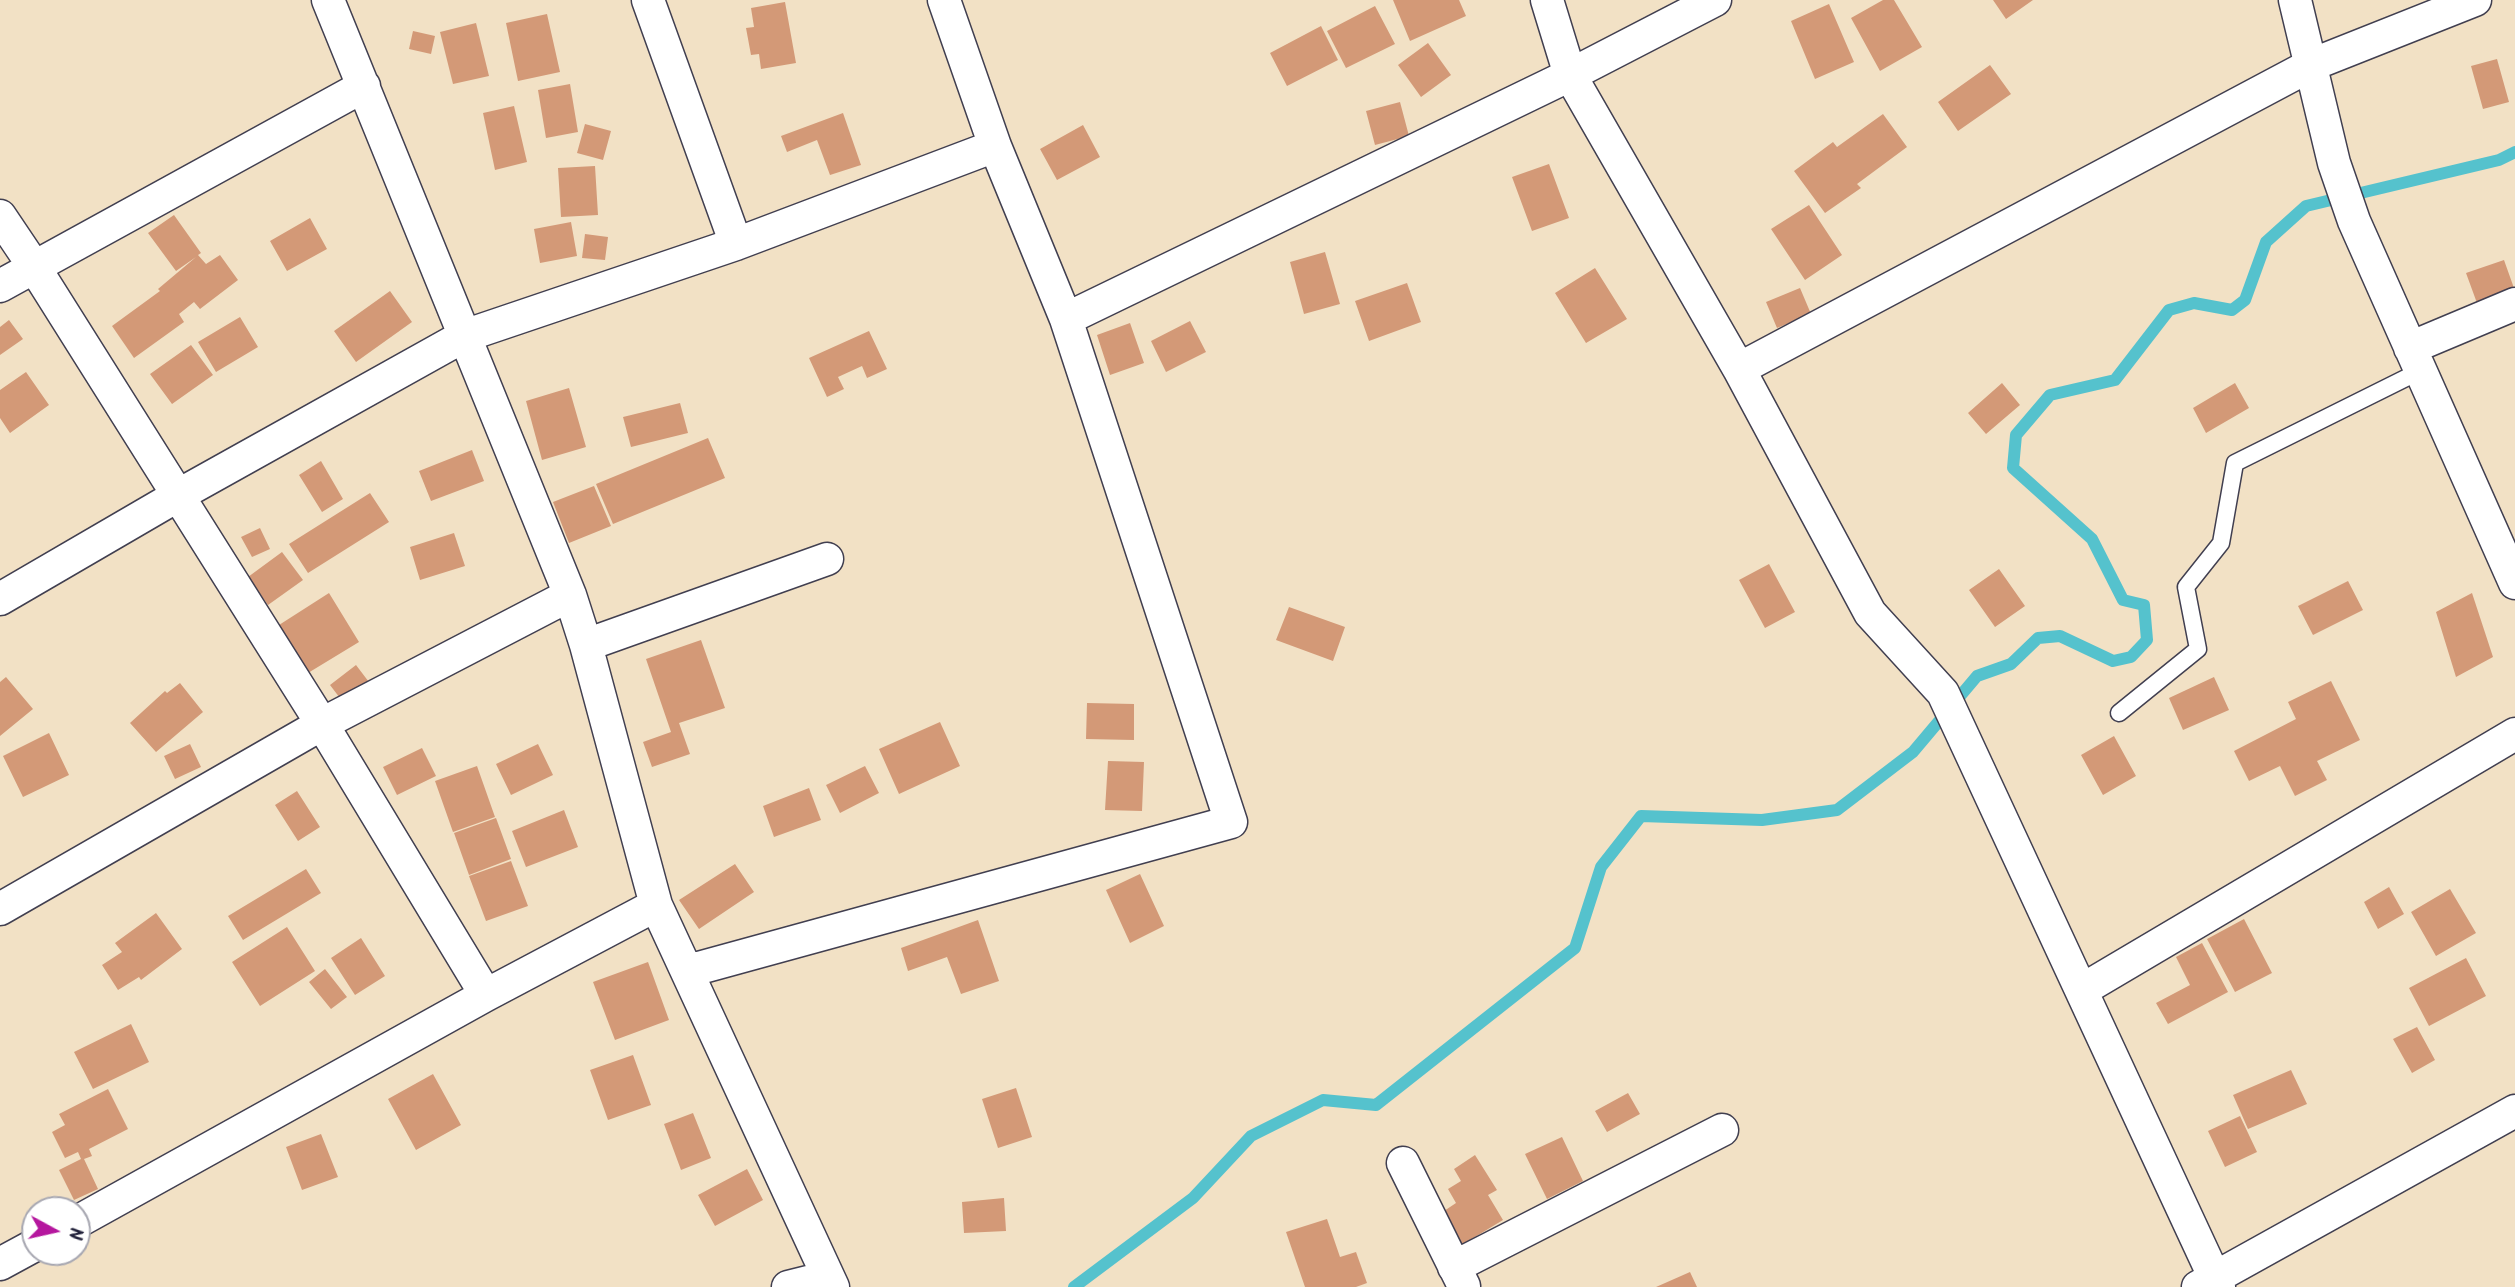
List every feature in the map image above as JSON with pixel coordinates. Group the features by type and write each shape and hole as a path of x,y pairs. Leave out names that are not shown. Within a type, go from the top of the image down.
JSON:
{"street":[{"path":"328,0 570,595 656,905 831,1282 788,1287"},
{"path":"648,0 736,244"},
{"path":"1547,0 1570,75 1739,369 1870,613 1942,693 2082,990 2211,1284 2515,1111"},
{"path":"1066,319 1570,75 1715,0"},
{"path":"2295,0 2334,163 2354,220 2515,583"},
{"path":"1739,369 2311,65 2475,0"},
{"path":"688,971 1231,822 1066,319 995,146 953,3"},
{"path":"0,286 33,265 364,86"},
{"path":"0,599 464,335 736,244 995,146"},
{"path":"0,216 321,724 486,995"},
{"path":"2415,359 2515,304"},
{"path":"586,645 827,559"},
{"path":"0,909 321,724 570,595"},
{"path":"2082,990 2515,734"},
{"path":"91,1214 486,995 656,905"},
{"path":"1402,1163 1460,1277 1722,1130"},
{"path":"0,1265 21,1253"}],"lane":[{"path":"2119,713 2198,649 2186,587 2221,543 2235,463 2415,359"}],"building":[{"path":"1393,0 1459,0 1466,16 1410,41"},
{"path":"1883,0 1894,0 1922,47 1880,71 1851,18"},
{"path":"1993,0 2033,0 2006,19"},
{"path":"785,2 796,63 761,69 759,54 751,55 746,28 754,27 751,8"},
{"path":"1829,4 1854,62 1815,79 1791,21"},
{"path":"1375,6 1395,44 1346,68 1327,31"},
{"path":"547,14 560,72 518,81 506,23"},
{"path":"476,23 489,76 453,84 440,32"},
{"path":"1321,26 1338,60 1287,86 1270,53"},
{"path":"413,31 435,36 431,54 409,49"},
{"path":"1428,43 1451,75 1421,97 1398,65"},
{"path":"2497,59 2509,102 2483,109 2471,66"},
{"path":"1990,65 2011,94 1958,131 1938,102"},
{"path":"570,84 578,132 546,138 538,90"},
{"path":"1400,102 1409,136 1375,145 1366,111"},
{"path":"514,106 527,162 495,170 483,113"},
{"path":"843,113 861,165 830,175 817,140 787,152 781,136"},
{"path":"1883,114 1907,147 1857,184 1861,188 1825,213 1794,171 1833,142 1837,147"},
{"path":"585,124 611,131 603,160 577,153"},
{"path":"1083,125 1100,157 1057,180 1040,149"},
{"path":"1549,164 1569,218 1532,231 1512,177"},
{"path":"595,166 598,215 561,217 558,168"},
{"path":"1809,205 1842,255 1805,280 1771,229"},
{"path":"174,215 206,264 220,255 238,280 200,309 194,302 179,314 184,322 134,358 112,326 160,291 158,289 196,257 176,271 148,233"},
{"path":"310,218 327,249 287,271 270,241"},
{"path":"571,222 577,256 540,263 534,229"},
{"path":"585,234 608,237 605,260 582,258"},
{"path":"1325,252 1340,304 1304,314 1290,262"},
{"path":"2504,260 2515,291 2481,314 2466,273"},
{"path":"1595,268 1627,319 1586,343 1555,293"},
{"path":"1407,283 1421,322 1369,341 1355,301"},
{"path":"1800,288 1811,314 1777,328 1766,302"},
{"path":"390,291 412,322 356,362 334,331"},
{"path":"240,317 258,347 216,372 198,342"},
{"path":"9,320 23,339 0,355 0,327"},
{"path":"1190,321 1206,352 1166,372 1151,341"},
{"path":"1130,323 1144,363 1110,375 1097,335"},
{"path":"869,331 887,369 867,378 862,366 838,377 844,389 827,397 809,358"},
{"path":"191,345 213,375 172,404 150,374"},
{"path":"26,372 49,405 10,433 0,418 0,390"},
{"path":"2002,383 2020,405 1986,434 1968,413"},
{"path":"2235,383 2249,408 2206,433 2193,408"},
{"path":"569,388 586,447 542,460 526,401"},
{"path":"680,403 688,433 631,447 623,417"},
{"path":"708,438 725,478 613,524 596,484"},
{"path":"472,450 484,481 431,501 419,471"},
{"path":"321,461 343,499 322,512 299,475"},
{"path":"594,486 611,526 569,543 553,502"},
{"path":"370,493 389,522 308,573 289,544"},
{"path":"260,528 270,549 252,557 241,537"},
{"path":"454,533 465,566 420,580 410,547"},
{"path":"282,552 303,580 268,605 248,577"},
{"path":"1769,564 1795,612 1765,628 1739,580"},
{"path":"1999,569 2025,606 1995,627 1969,590"},
{"path":"2348,581 2363,610 2313,635 2298,606"},
{"path":"329,593 359,642 308,673 279,625"},
{"path":"2472,593 2493,657 2456,677 2436,612"},
{"path":"1289,607 1345,627 1333,661 1276,640"},
{"path":"701,640 725,708 679,723 690,754 652,767 643,742 671,732 646,659"},
{"path":"356,665 375,690 349,710 330,685"},
{"path":"6,677 33,709 0,736 0,682"},
{"path":"2214,677 2229,710 2183,730 2169,698"},
{"path":"2331,681 2360,740 2317,761 2327,780 2295,796 2280,766 2249,781 2234,751 2296,719 2288,702"},
{"path":"180,683 203,712 156,752 130,723 165,691 167,693"},
{"path":"1087,703 1134,704 1134,740 1086,739"},
{"path":"940,722 960,766 899,794 879,749"},
{"path":"49,733 69,775 23,797 3,756"},
{"path":"2114,736 2136,776 2103,795 2081,755"},
{"path":"190,744 201,767 175,779 164,756"},
{"path":"538,744 553,775 511,795 496,764"},
{"path":"422,748 436,776 397,795 383,767"},
{"path":"1108,761 1144,762 1142,811 1105,810"},
{"path":"477,766 495,817 453,832 435,781"},
{"path":"865,766 879,793 840,813 826,785"},
{"path":"809,788 821,820 774,837 763,806"},
{"path":"297,791 320,827 298,841 275,805"},
{"path":"564,810 578,847 526,867 512,831"},
{"path":"496,818 511,859 469,875 454,833"},
{"path":"511,861 528,906 486,921 469,876"},
{"path":"735,864 754,892 699,929 679,900"},
{"path":"306,869 321,893 243,940 228,916"},
{"path":"1140,874 1164,926 1130,943 1106,890"},
{"path":"2389,887 2404,914 2378,929 2364,902"},
{"path":"2450,889 2476,933 2436,956 2411,912"},
{"path":"156,913 182,949 141,980 139,977 118,990 102,965 122,952 115,943"},
{"path":"2244,919 2272,973 2235,992 2207,939"},
{"path":"978,920 999,981 961,994 947,957 908,971 901,948"},
{"path":"287,927 315,971 260,1006 232,962"},
{"path":"361,938 385,976 355,995 331,958"},
{"path":"2202,943 2228,992 2168,1024 2156,1003 2190,985 2176,957"},
{"path":"2466,958 2486,996 2429,1026 2409,988"},
{"path":"648,962 669,1020 615,1040 593,982"},
{"path":"325,969 347,997 331,1009 309,982"},
{"path":"131,1024 149,1062 93,1089 74,1052"},
{"path":"2417,1027 2435,1060 2412,1073 2393,1039"},
{"path":"633,1055 651,1105 608,1120 590,1070"},
{"path":"2291,1070 2307,1104 2248,1129 2233,1095"},
{"path":"433,1074 461,1125 416,1150 388,1099"},
{"path":"1016,1088 1032,1137 998,1148 982,1099"},
{"path":"108,1089 128,1129 89,1149 92,1156 84,1159 98,1189 83,1196 72,1196 59,1170 81,1159 78,1152 65,1158 52,1132 65,1125 59,1114"},
{"path":"1628,1093 1640,1114 1607,1132 1595,1111"},
{"path":"693,1113 711,1158 681,1170 664,1124"},
{"path":"2240,1116 2257,1152 2225,1167 2208,1131"},
{"path":"321,1134 338,1177 302,1190 286,1147"},
{"path":"1562,1137 1583,1181 1547,1199 1525,1154"},
{"path":"1475,1155 1497,1190 1488,1195 1503,1220 1460,1246 1441,1213 1456,1203 1448,1189 1461,1181 1454,1169"},
{"path":"747,1169 763,1200 715,1226 698,1195"},
{"path":"1004,1198 1006,1231 964,1233 962,1202"},
{"path":"1327,1219 1340,1257 1356,1252 1367,1283 1356,1287 1305,1287 1286,1232"},
{"path":"1690,1272 1697,1287 1656,1287"}],"waterway":[{"path":"1074,1287 1193,1198 1251,1136 1323,1100 1376,1105 1575,948 1601,867 1641,816 1762,820 1837,810 1913,752 1977,676 2011,664 2038,638 2060,636 2113,661 2131,657 2147,640 2144,605 2123,600 2092,539 2013,468 2016,435 2050,395 2115,380 2169,310 2194,303 2232,310 2245,300 2266,242 2306,206 2499,160 2515,152"}]}
